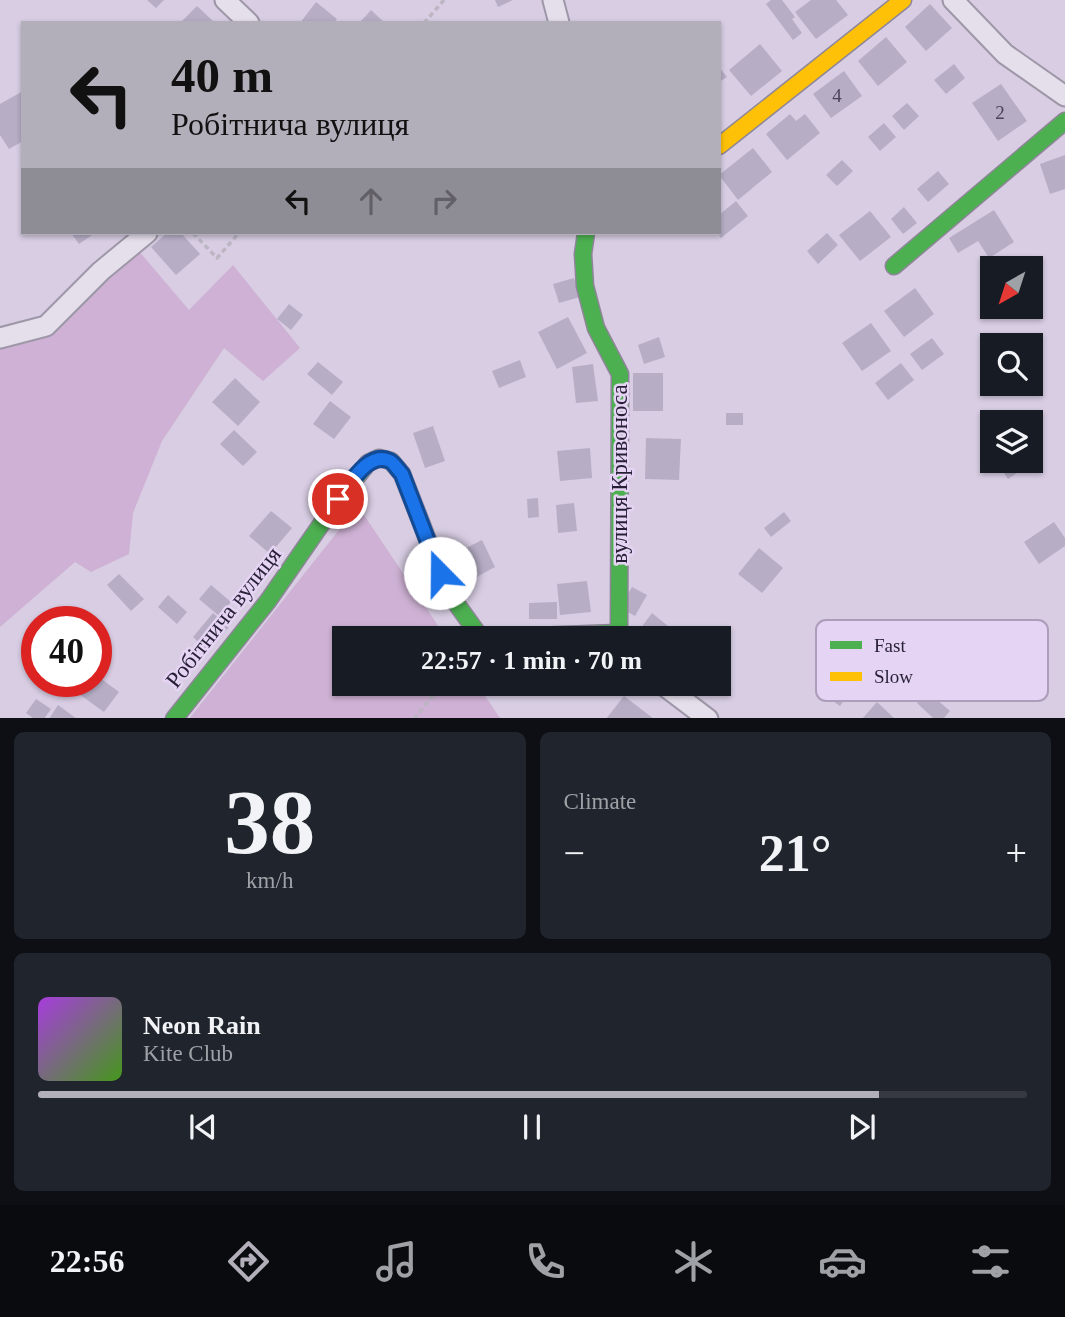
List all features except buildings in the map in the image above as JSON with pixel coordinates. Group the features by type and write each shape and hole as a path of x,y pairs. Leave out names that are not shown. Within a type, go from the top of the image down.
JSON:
{"street":[{"path":"225,0 247,21"},
{"path":"553,0 558,21"},
{"path":"721,144 903,0"},
{"path":"953,0 1005,54 1065,96"},
{"path":"894,266 1065,121"},
{"path":"0,338 46,326 139,235"},
{"name":"вулиця Кривоноса","path":"586,235 583,254 585,286 596,328 620,374 619,626"},
{"name":"Робітнича вулиця","path":"175,718 268,601 338,499 368,463 379,458 391,461 402,474 448,592 472,626"},
{"path":"678,696 707,718"}],"path":[{"path":"426,21 444,0"},
{"path":"195,235 217,258 237,235"},
{"path":"415,718 432,696"}],"shaded area":[{"path":"138,250 189,310 233,265 300,348 263,381 224,348 162,441 133,513 129,554 91,572 75,562 21,606 0,627 0,347 52,331"},
{"path":"358,506 438,626 332,626 332,696 485,696 500,718 190,718"}],"traffic: fast":[{"path":"894,266 1065,121"},
{"path":"586,235 583,254 585,286 596,328 620,374 619,626"},
{"path":"175,718 268,601 338,500 368,463 379,458 391,461 402,474 448,592 472,626"}],"traffic: slow":[{"path":"721,144 903,0"}],"route":[{"path":"338,499 368,463 379,458 391,461 402,474 440,573"}]}
